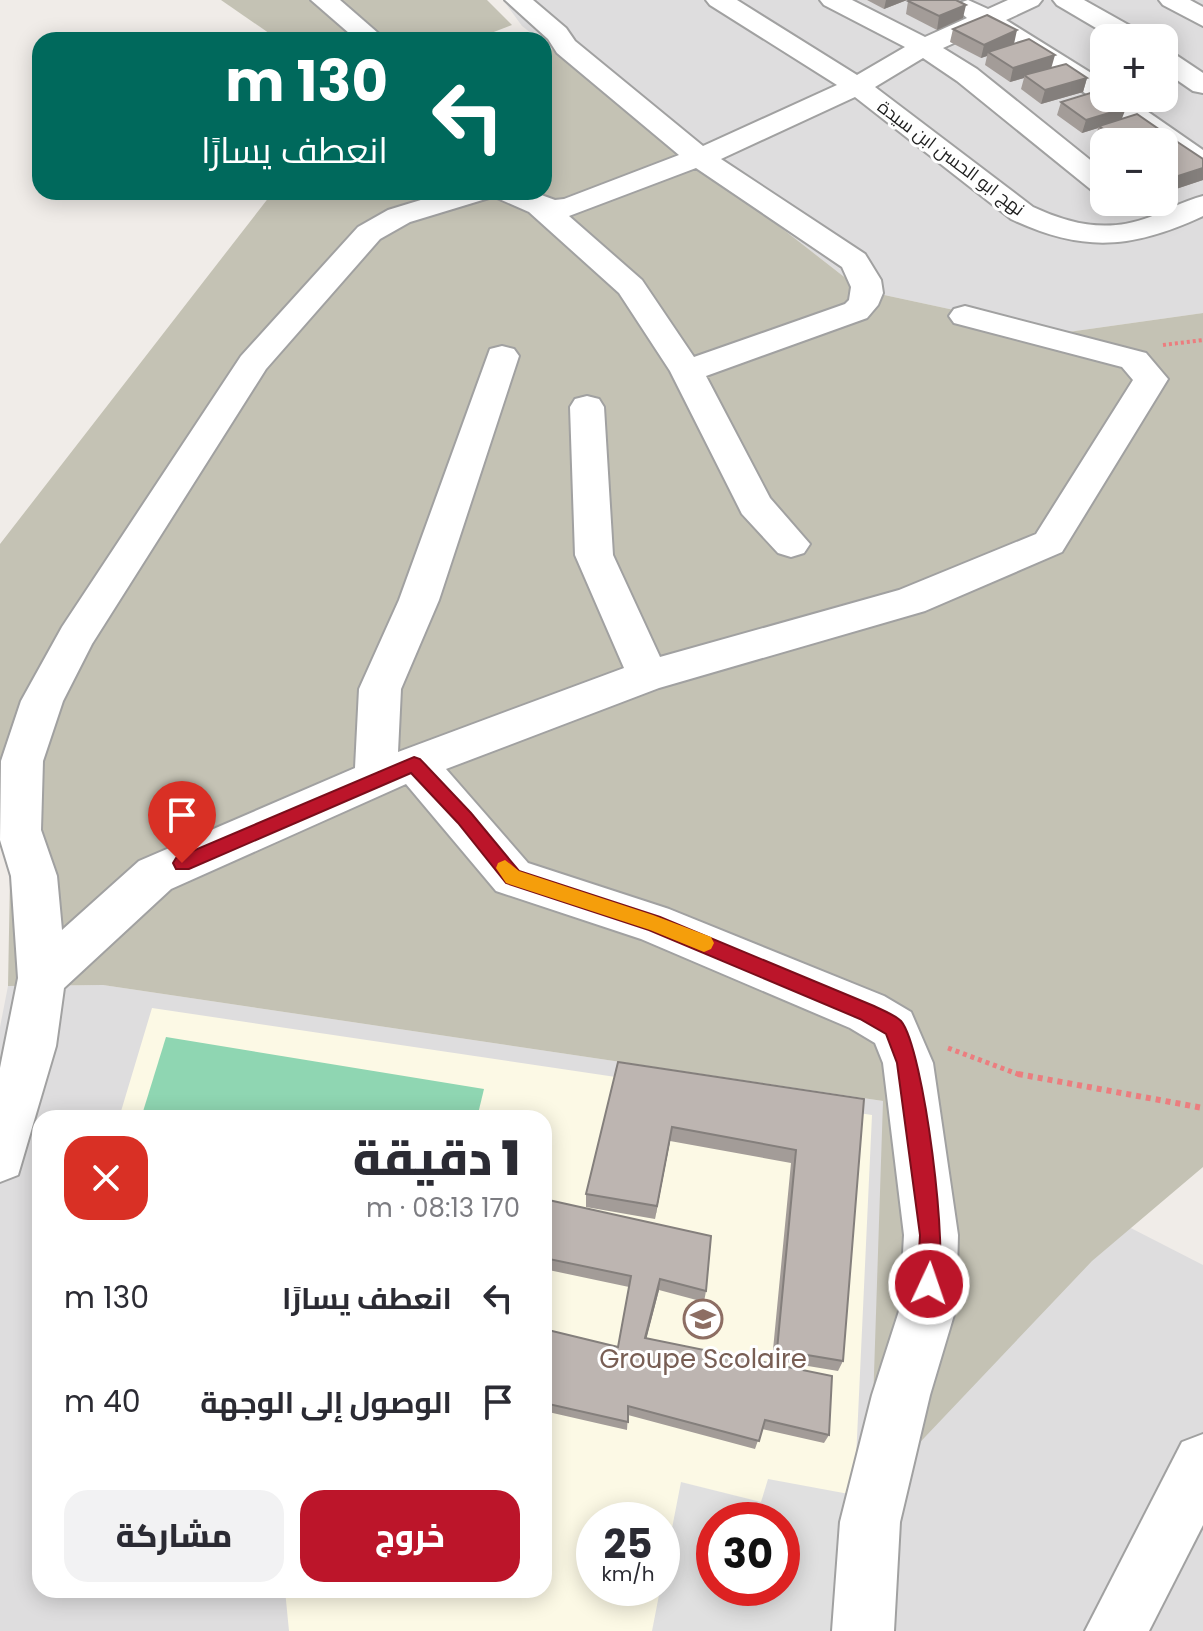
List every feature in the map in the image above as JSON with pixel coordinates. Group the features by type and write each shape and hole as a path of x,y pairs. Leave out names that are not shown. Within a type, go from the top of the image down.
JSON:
{"street":[{"path":"324,0 363,32"},
{"path":"518,0 557,34 566,47 700,158 854,261 866,279 868,295 865,304 856,311 687,371"},
{"name":"نهج ابو الحسن ابن سيدة","path":"719,0 857,86 1022,213 1050,228 1080,236 1116,237 1155,228 1203,205"},
{"path":"833,0 924,47 977,83 1090,175"},
{"path":"952,0 986,17 1090,85"},
{"path":"542,208 560,210 700,158 857,86 924,47 986,17 1029,0"},
{"path":"1066,0 1108,24"},
{"path":"1172,0 1203,18"},
{"path":"1178,67 1200,79"},
{"path":"1130,112 1203,163"},
{"path":"0,1157 31,1046 42,978 34,876 19,830 22,761 42,701 76,637 253,363 369,233 383,223 454,200"},
{"path":"524,200 542,208 631,287 687,371 755,505 791,544"},
{"path":"1140,216 1155,228"},
{"path":"42,978 155,875 395,771 648,676 911,601 1049,543 1151,379 1134,360 965,316"},
{"path":"502,356 419,600 380,689 395,771 464,818 512,877 680,934 867,1012 894,1028 908,1063 931,1235 928,1308 901,1395 870,1522 863,1631"},
{"path":"587,407 594,555 648,676"},
{"path":"1116,1631 1203,1463"}],"path":[{"path":"894,1028 1027,1077 1203,1108"}],"shaded area":[{"path":"221,0 487,0 512,25 494,32 267,32"},
{"path":"503,0 1203,0 1203,313 1061,333 861,290 552,49 552,32 530,32"},
{"path":"552,49 861,290 1061,333 1203,313 1203,1167 1092,1261 870,1495 883,1101 103,985 8,986 11,824 0,823 0,544 267,200 552,200"},
{"path":"103,985 883,1101 1203,1265 1203,1631 0,1631 0,1027 8,986"},
{"name":"Groupe Scolaire","path":"152,1008 872,1115 848,1631 289,1631 286,1598 552,1598 552,1110 121,1110"},
{"path":"768,1479 849,1494 840,1631 652,1631 657,1606 680,1606 680,1502 677,1502 681,1482 761,1502"}],"green space":[{"path":"166,1037 484,1089 479,1110 143,1110"}],"building":[{"path":"910,0 956,0 966,5 939,16"},
{"path":"987,15 1017,30 984,45 953,29"},
{"path":"1029,39 1055,55 1013,68 988,52"},
{"path":"1066,64 1087,78 1045,90 1024,75"},
{"path":"1090,93 1090,112 1113,112 1086,120 1061,102"},
{"path":"1137,114 1157,128 1102,128 1099,126"},
{"path":"1178,142 1203,159 1203,168 1178,176"},
{"path":"618,1062 864,1099 843,1361 777,1350 796,1150 672,1127 657,1206 586,1194"},
{"path":"552,1201 711,1236 706,1291 660,1279 645,1338 832,1376 829,1435 765,1420 759,1441 628,1406 628,1422 552,1405 552,1331 618,1347 631,1276 552,1260"}],"slow traffic":[{"path":"505,868 512,877 704,943"}],"place":[{"name":"Groupe Scolaire","path":"703,1319"}],"route":[{"path":"182,863 414,764 512,877 653,923 867,1012 894,1028 908,1063 931,1235 929,1284"}]}
